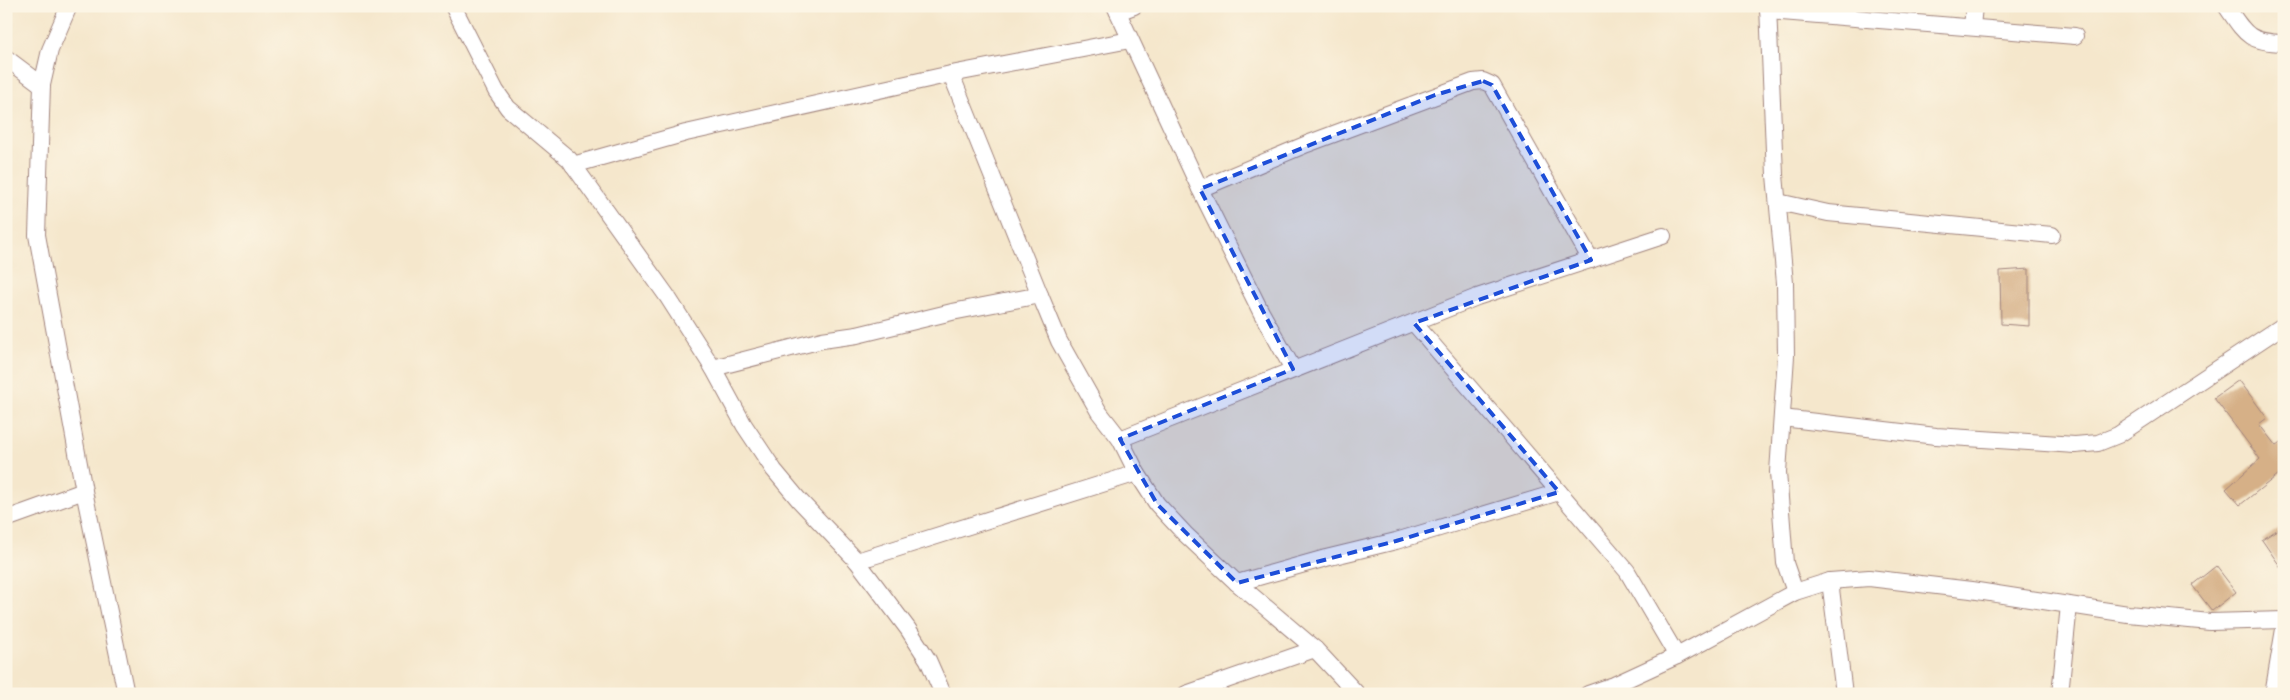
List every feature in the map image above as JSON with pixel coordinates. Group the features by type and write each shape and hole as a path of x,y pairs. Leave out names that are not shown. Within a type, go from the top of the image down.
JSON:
{"street":[{"path":"69,6 50,50 42,85 37,235 84,491 126,694"},
{"path":"453,6 496,91 508,108 559,149 573,165 668,296 713,368 744,425 774,470 799,500 857,561 908,629 928,660 943,694"},
{"path":"1134,6 1116,9 1200,189 1261,312 1293,370"},
{"path":"1972,27 1974,6"},
{"path":"2226,6 2251,38 2261,42 2284,43"},
{"path":"1795,592 1786,563 1778,472 1786,356 1785,283 1778,202 1768,9 2075,36"},
{"path":"573,165 686,132 951,74 1130,40"},
{"path":"6,58 42,85"},
{"path":"951,74 1059,341 1100,412 1120,439 1137,473 1157,504 1185,534 1237,583 1315,649 1357,694"},
{"path":"1200,189 1308,144 1436,95 1473,82 1483,81 1492,86 1591,260"},
{"path":"1778,202 1828,213 2052,235"},
{"path":"1120,439 1476,298 1663,236"},
{"path":"713,368 822,340 857,335 952,312 1040,295"},
{"path":"1414,323 1627,571 1677,656"},
{"path":"1782,418 1936,436 2075,445 2098,443 2118,435 2284,325"},
{"path":"857,561 1137,473"},
{"path":"6,519 84,491"},
{"path":"1237,583 1396,541 1559,492"},
{"path":"1588,694 1614,685 1677,656 1795,592 1830,580 1870,578 2210,622 2284,620"},
{"path":"1830,580 1844,694"},
{"path":"2060,694 2069,605"},
{"path":"2273,694 2284,629"},
{"path":"1186,694 1315,649"}],"highlighted area":[{"path":"1483,81 1492,85 1591,260 1414,323 1559,492 1396,541 1237,583 1157,504 1120,439 1293,369 1200,189 1435,95"}],"building":[{"path":"2029,269 2029,326 2001,324 2000,271"},
{"path":"2239,380 2267,418 2259,424 2276,446 2284,440 2284,470 2240,505 2226,489 2260,459 2214,398"},
{"path":"2284,525 2284,572 2262,540"},
{"path":"2216,566 2236,592 2212,611 2192,585"}]}
